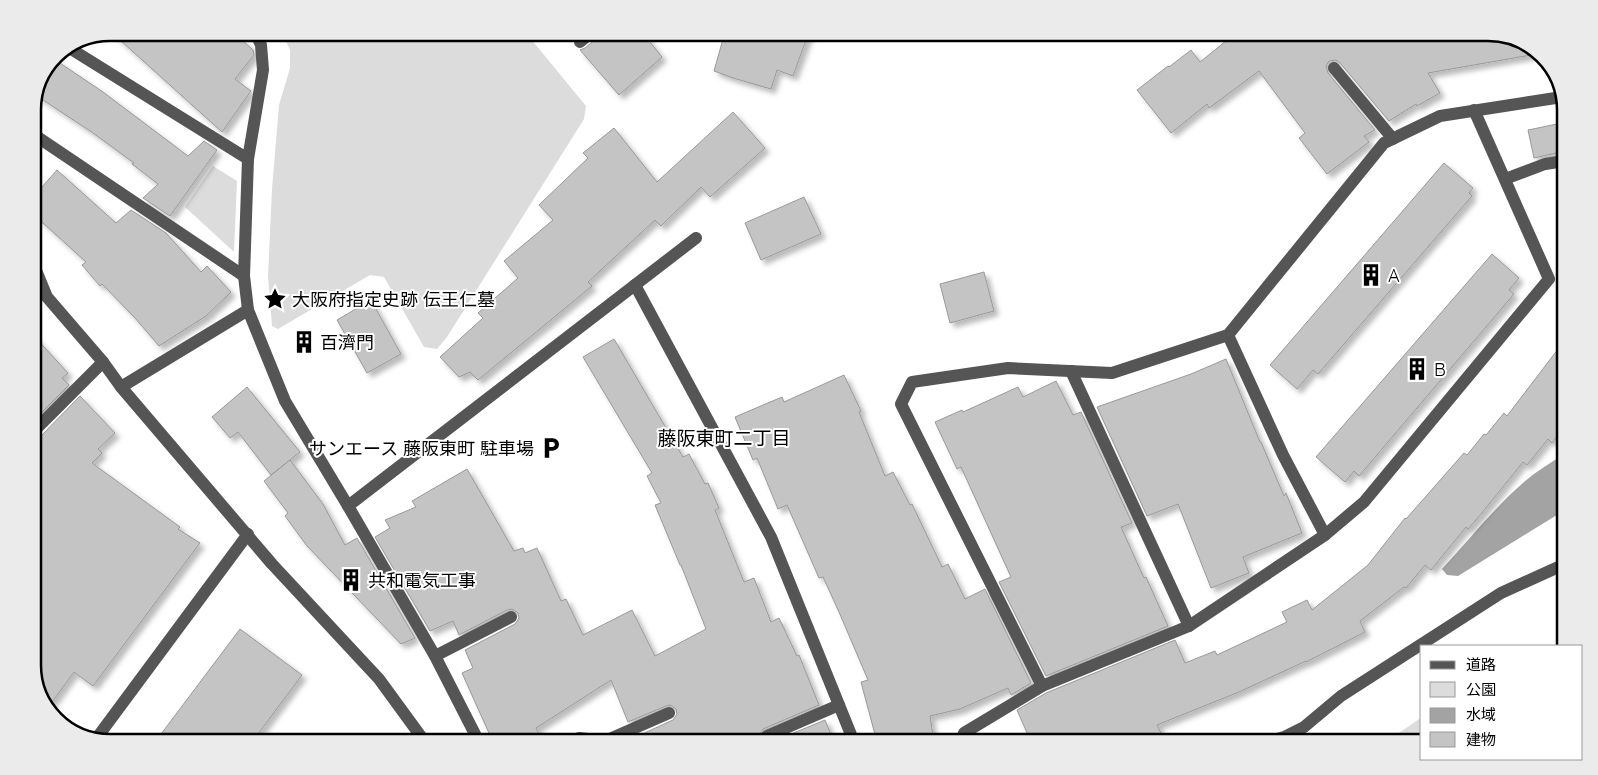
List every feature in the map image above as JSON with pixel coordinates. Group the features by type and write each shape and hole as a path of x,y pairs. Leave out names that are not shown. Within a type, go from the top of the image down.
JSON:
{"street":[{"path":"258,41 263,70 248,159 244,276 248,310 285,401 435,656 475,734"},
{"path":"76,51 248,159"},
{"path":"1334,68 1392,139"},
{"path":"1042,686 900,404 912,382 1008,368 1112,373 1228,335 1384,143 1440,116 1555,98"},
{"path":"964,734 1042,686 1189,626 1325,535 1364,502 1549,279 1474,110"},
{"path":"41,139 244,276"},
{"path":"1505,179 1545,164 1557,162"},
{"path":"348,506 696,238"},
{"path":"41,283 47,298 103,362 121,387 272,564 379,679 419,734"},
{"path":"635,285 771,537 851,734"},
{"path":"121,387 248,310"},
{"path":"1228,335 1283,455 1325,535"},
{"path":"41,424 103,362"},
{"path":"1071,371 1189,626"},
{"path":"101,733 248,534"},
{"path":"1420,645 1501,593 1557,568"},
{"path":"435,656 511,617"},
{"path":"1290,734 1304,727 1341,696 1420,645"},
{"path":"771,734 839,705"},
{"path":"619,734 669,713"}],"green space":[{"path":"286,41 533,41 586,106 584,119 447,337 437,349 424,347 384,277 370,275 278,329 272,326 268,277 272,189 279,105 290,68 290,50"},
{"path":"213,166 237,181 234,252 185,207"},
{"path":"1420,718 1420,734 1398,734"}],"water":[{"path":"1557,459 1557,515 1458,576 1447,575 1442,569 1482,524 1502,502 1544,467"}],"building":[{"path":"121,41 243,41 253,50 254,55 235,79 251,91 222,132"},
{"path":"593,41 649,41 662,57 619,95 580,50"},
{"path":"722,41 806,41 793,76 777,70 771,89 714,71"},
{"path":"1226,41 1488,41 1514,47 1529,55 1428,73 1440,93 1417,106 1416,104 1389,121 1340,63 1336,60 1329,61 1326,66 1328,73 1375,130 1364,136 1369,142 1327,174 1299,138 1305,133 1259,71 1209,108 1207,104 1171,133 1137,90 1191,50 1200,62"},
{"path":"61,63 103,92 188,156 204,141 217,150 170,216 143,198 158,184 132,164 134,163 42,100 53,72"},
{"path":"733,112 765,148 710,197 701,187 661,226 655,220 588,282 592,286 478,380 470,372 459,377 440,357 483,318 478,313 518,278 504,261 553,220 539,205 588,158 583,153 614,128 657,182"},
{"path":"1557,124 1557,152 1534,158 1528,130"},
{"name":"A","path":"1444,163 1473,188 1469,193 1472,196 1318,374 1313,370 1297,389 1270,365"},
{"path":"57,170 116,223 131,210 166,233 201,272 207,266 231,292 206,316 159,346 102,284 100,286 82,265 86,262 41,221 41,188"},
{"path":"804,197 821,234 761,260 745,223"},
{"name":"B","path":"1492,254 1519,278 1509,290 1514,294 1359,476 1354,471 1345,482 1316,457"},
{"path":"984,272 994,311 950,323 940,284"},
{"path":"371,300 401,354 367,373 337,320"},
{"path":"614,339 683,457 689,454 705,484 708,483 719,508 715,510 744,582 754,578 771,622 779,618 797,656 799,655 819,705 763,729 760,734 642,734 673,720 677,714 676,709 670,705 666,706 628,722 611,680 536,728 539,734 489,734 462,673 473,668 465,650 515,624 519,618 518,613 512,609 507,610 459,635 453,621 430,631 375,537 390,528 385,520 416,507 412,501 467,469 514,551 523,548 525,553 537,548 561,601 566,599 583,635 632,610 655,656 706,629 655,505 661,503 647,476 652,473 583,357"},
{"path":"41,344 68,373 62,378 69,385 41,413"},
{"path":"1557,350 1557,436 1552,443 1548,439 1527,465 1523,462 1481,514 1468,529 1466,527 1431,570 1425,565 1406,588 1404,587 1360,621 1365,632 1306,662 1239,692 1157,725 1161,733 1159,734 1028,734 1017,710 1046,693 1175,640 1185,663 1215,651 1217,655 1287,622 1282,612 1307,600 1312,610 1368,565 1405,518 1464,453 1467,455 1504,413 1507,416"},
{"path":"1226,359 1260,442 1284,496 1286,493 1302,533 1243,557 1249,573 1211,588 1178,504 1147,516 1097,407 1191,374"},
{"path":"844,375 861,411 859,412 885,476 893,472 910,505 912,504 942,567 948,564 965,599 985,589 1031,683 1011,695 1008,688 960,709 930,716 933,734 875,734 861,682 868,680 839,612 823,577 819,578 787,505 778,509 757,458 753,460 735,417 782,397 784,402"},
{"path":"1056,381 1073,415 1081,412 1132,523 1121,527 1168,626 1046,676 999,582 1011,577 961,467 957,469 935,422 962,410 963,412 1018,387 1023,397"},
{"path":"247,387 300,452 271,475 238,432 230,438 212,417"},
{"path":"80,396 115,433 98,449 102,453 92,463 180,527 178,529 200,543 93,686 74,672 52,702 45,687 41,669 41,436"},
{"path":"290,460 323,504 345,545 357,538 415,638 401,644 307,546 285,516 288,513 264,481"},
{"path":"240,629 302,675 258,734 161,734"},
{"path":"825,720 831,734 791,734"}],"place":[{"name":"A","path":"1371,275"},
{"name":"大阪府指定史跡 伝王仁墓","path":"275,299"},
{"name":"百濟門","path":"304,342"},
{"name":"B","path":"1417,369"},
{"name":"サンエース 藤阪東町 駐車場","path":"551,448"},
{"name":"共和電気工事","path":"351,580"}],"district":[{"name":"藤阪東町二丁目","path":"724,438"}]}
